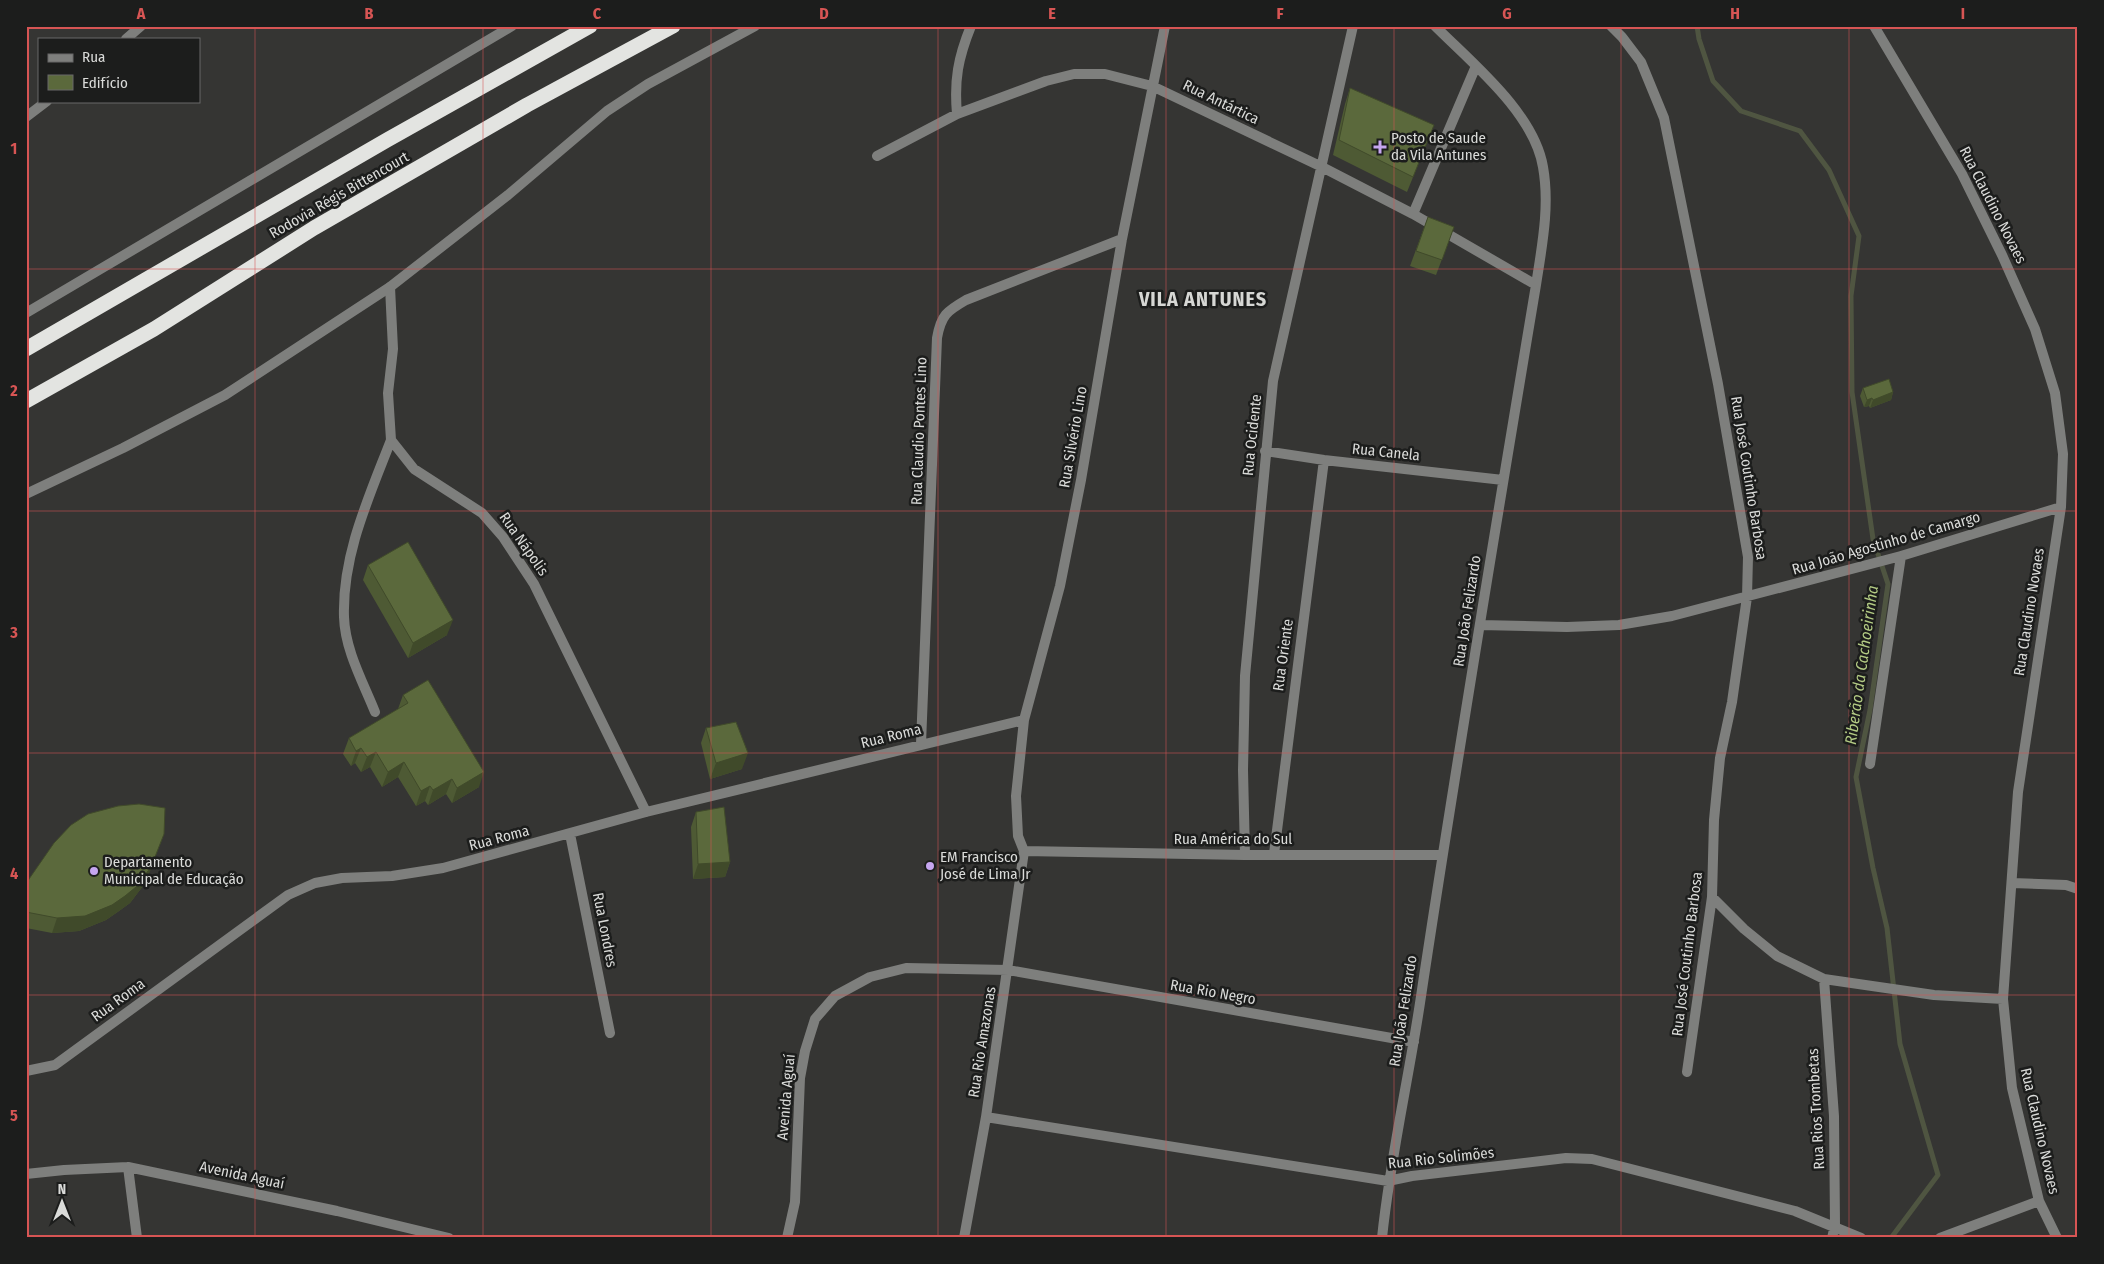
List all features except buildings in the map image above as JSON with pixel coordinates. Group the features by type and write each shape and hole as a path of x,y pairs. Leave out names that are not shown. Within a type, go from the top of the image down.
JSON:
{"highway":[{"name":"Rodovia Régis Bittencourt","path":"26,349 387,140 590,26"},
{"name":"Rodovia Régis Bittencourt","path":"26,401 154,330 314,228 527,105 673,26"}],"street":[{"path":"127,38 142,26"},
{"path":"26,313 512,26"},
{"path":"26,494 123,448 225,395 390,287 508,195 607,111 664,74 754,26"},
{"path":"957,114 955,86 958,64 971,26"},
{"name":"Rua Silvério Lino","path":"1024,851 1018,836 1016,796 1024,720 1060,586 1122,239 1165,26"},
{"name":"Rua Ocidente","path":"1245,855 1243,770 1245,676 1273,380 1353,26"},
{"name":"Rua João Felizardo","path":"1382,1238 1388,1181 1414,1042 1442,854 1536,285 1546,196 1543,165 1531,134 1510,103 1435,26"},
{"name":"Rua José Coutinho Barbosa","path":"1610,26 1622,37 1641,62 1664,118 1739,493 1748,556 1747,597 1732,702 1720,758 1714,820 1712,897 1687,1072"},
{"name":"Rua Claudino Novaes","path":"1874,26 1962,174 2002,255 2035,330 2055,393 2063,454 2061,507 2018,792 2003,999 2012,1088 2039,1201 2057,1238"},
{"path":"1413,214 1476,66"},
{"name":"Rua Antártica","path":"877,156 957,114 1046,81 1074,74 1105,74 1152,86 1320,166 1413,214 1536,285"},
{"path":"26,118 46,102"},
{"name":"Rua Claudio Pontes Lino","path":"921,744 937,348 940,323 948,311 966,300 1122,239"},
{"path":"375,712 351,653 344,618 348,573 354,537 391,440 388,393 393,349 390,287"},
{"name":"Rua Nápolis","path":"391,440 414,469 482,513 503,537 534,584 646,812"},
{"name":"Rua Canela","path":"1265,451 1324,460 1503,480"},
{"name":"Rua Oriente","path":"1274,854 1324,460"},
{"name":"Rua João Agostinho de Camargo","path":"1480,625 1567,627 1618,625 1672,616 1901,556 2061,507"},
{"path":"1870,764 1901,556"},
{"name":"Rua Roma","path":"26,1071 55,1065 288,895 315,883 342,878 392,876 434,870 646,812 1024,720"},
{"name":"Rua Londres","path":"570,834 610,1033"},
{"name":"Rua América do Sul","path":"1024,851 1245,855 1442,854"},
{"name":"Rua Rio Amazonas","path":"964,1238 986,1117 1024,851"},
{"path":"2012,883 2066,885 2078,889"},
{"path":"1712,897 1744,929 1777,956 1824,979 1934,995 2003,999"},
{"name":"Avenida Aguaí","path":"787,1238 795,1202 800,1078 805,1051 815,1020 835,996 870,977 906,968 1008,970"},
{"name":"Rua Rio Negro","path":"1008,970 1414,1042"},
{"name":"Rua Rios Trombetas","path":"1824,979 1834,1116 1835,1225 1832,1238"},
{"name":"Rua Rio Solimões","path":"986,1117 1388,1181 1412,1176 1566,1158 1592,1159 1795,1211 1835,1225 1861,1238"},
{"path":"128,1167 137,1238"},
{"name":"Avenida Aguaí","path":"26,1174 128,1167 337,1211 449,1238"},
{"path":"1940,1238 2039,1201"}],"waterway":[{"name":"Riberão da Cachoeirinha","path":"1697,26 1699,39 1713,81 1741,111 1800,131 1829,170 1859,236 1851,296 1852,392 1873,539 1888,584 1870,710 1856,777 1873,868 1887,928 1900,1044 1938,1175 1891,1238"}],"place":[{"name":"Posto de Saude da Vila Antunes","path":"1380,147"},
{"name":"EM Francisco José de Lima Jr","path":"930,866"},
{"name":"Departamento Municipal de Educação","path":"94,871"}],"district":[{"name":"VILA ANTUNES","path":"1203,299"}]}
